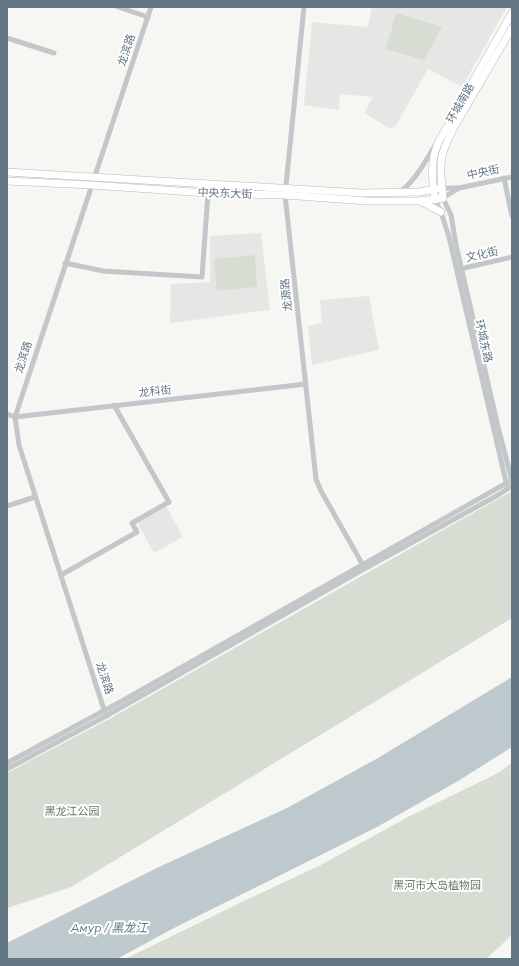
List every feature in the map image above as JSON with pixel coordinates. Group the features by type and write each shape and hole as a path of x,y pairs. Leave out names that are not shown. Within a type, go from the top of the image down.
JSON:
{"main road":[{"name":"环城南路","path":"435,200 432,166 434,154 439,141 512,13"},
{"name":"环城南路","path":"443,198 441,166 442,156 446,144 453,129 512,28"},
{"name":"中央东大街","path":"7,172 94,177 367,200 420,201 443,198"},
{"name":"中央东大街","path":"7,181 208,193 418,192 442,188"},
{"path":"420,201 441,212"}],"street":[{"path":"118,7 148,17"},
{"name":"龙滨路","path":"106,716 18,445 14,416 151,7"},
{"name":"龙源路","path":"304,7 286,192 316,479 321,491 363,567"},
{"path":"7,38 54,53"},
{"path":"394,192 403,190 413,180 447,126"},
{"name":"中央街","path":"459,188 512,177"},
{"path":"504,178 512,216"},
{"path":"442,188 459,188"},
{"path":"443,198 459,188"},
{"path":"65,263 103,271 202,277 208,193"},
{"name":"环城东路","path":"443,198 451,215 459,269 509,486"},
{"name":"环城东路","path":"435,200 441,212 459,269 512,480"},
{"name":"文化街","path":"459,269 512,257"},
{"name":"龙科街","path":"7,414 14,416 114,406 306,384"},
{"path":"61,575 137,532 132,523 169,502 114,406"},
{"path":"7,763 509,486 512,480"},
{"path":"7,506 35,497"},
{"path":"7,769 106,716 363,567"}],"shaded area":[{"path":"372,7 507,7 462,87 428,69 395,127 389,128 364,113 373,97 340,94 339,110 304,105 312,22 368,27"},
{"path":"261,233 270,310 170,323 171,284 210,282 210,236"},
{"path":"369,296 379,350 312,365 308,326 322,323 320,300"},
{"path":"166,506 183,537 154,553 137,522"}],"green space":[{"path":"396,13 442,27 424,60 386,49"},
{"path":"255,255 257,287 217,291 214,259"},
{"name":"黑龙江公园","path":"512,491 512,618 71,887 7,908 7,773 111,718"},
{"name":"黑河市大岛植物园","path":"512,763 512,935 486,959 125,959 319,866 406,818 498,773"}],"water":[{"name":"Амур / 黑龙江","path":"512,677 512,747 458,781 377,827 172,929 117,959 7,959 7,943 159,867 287,808 378,758"}]}
